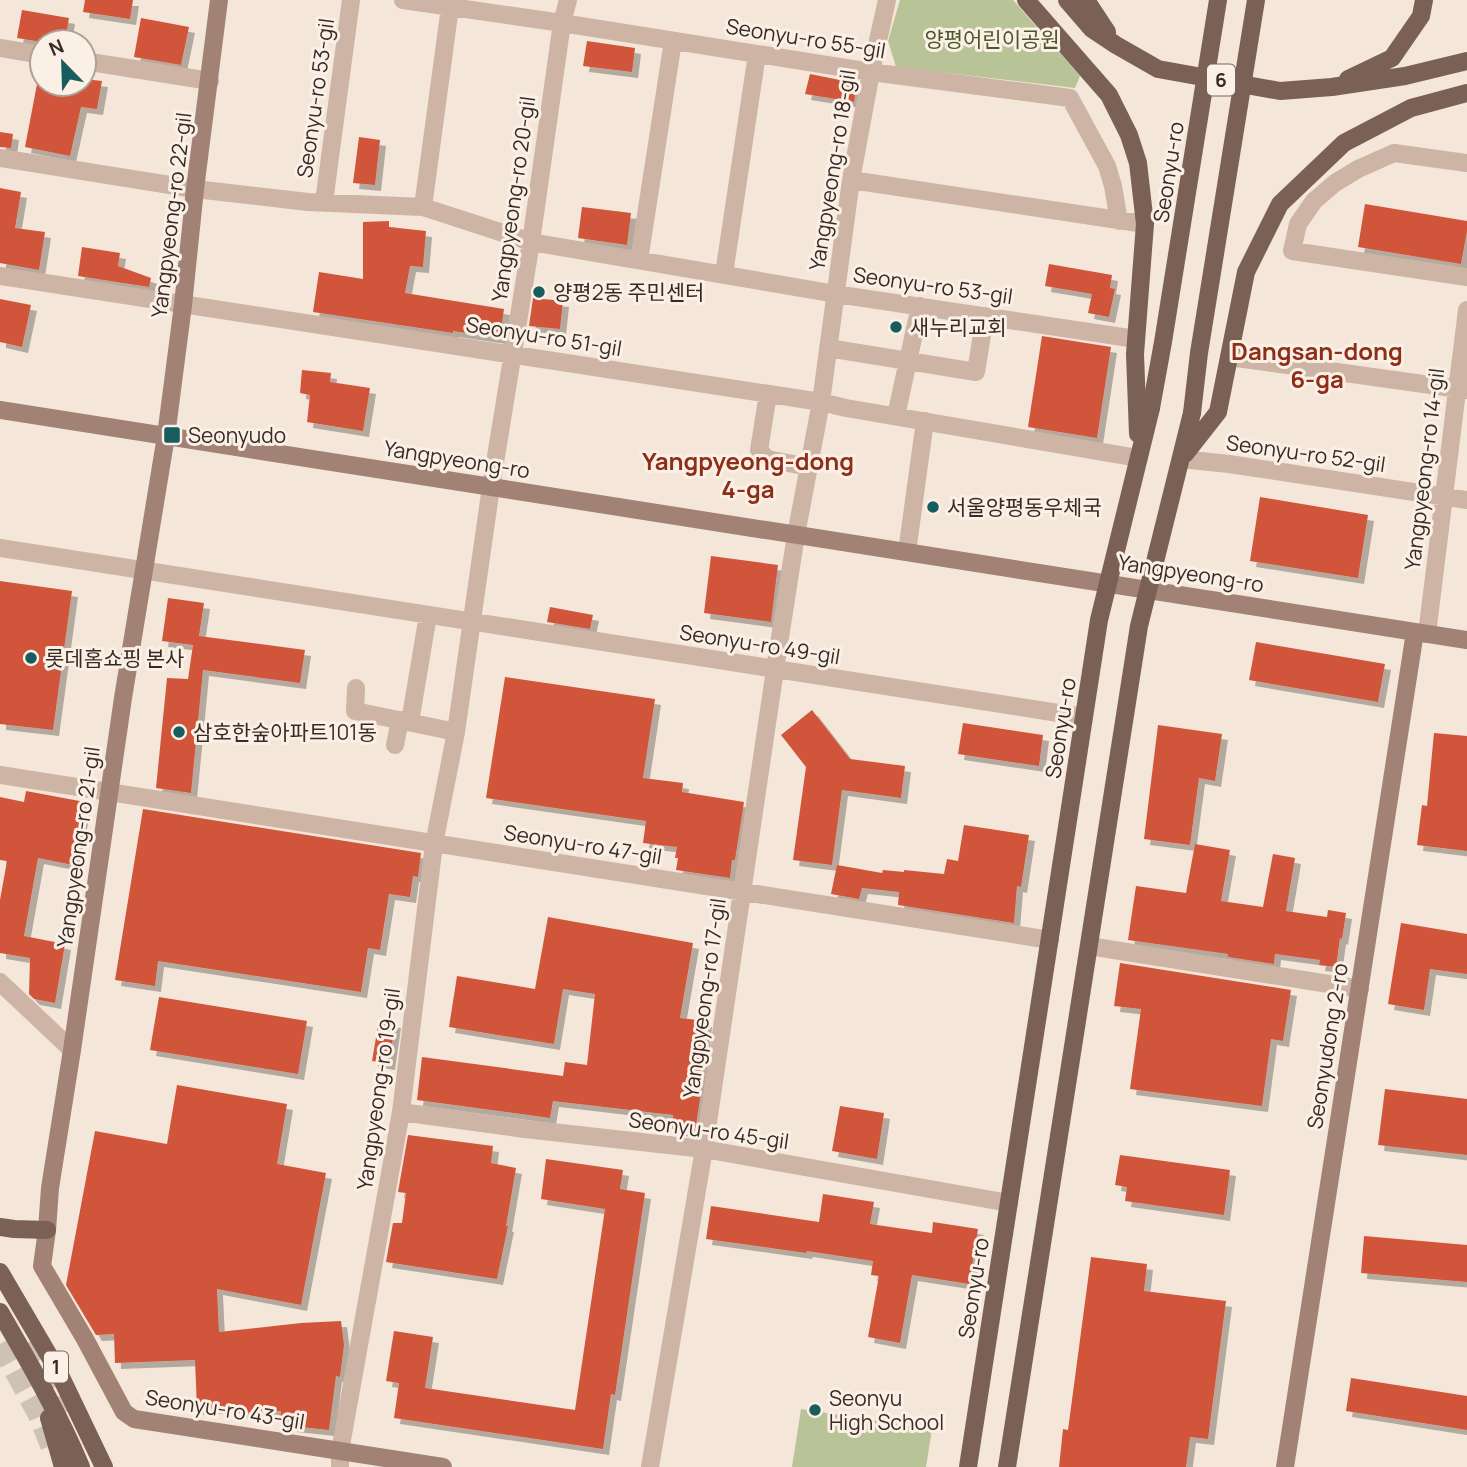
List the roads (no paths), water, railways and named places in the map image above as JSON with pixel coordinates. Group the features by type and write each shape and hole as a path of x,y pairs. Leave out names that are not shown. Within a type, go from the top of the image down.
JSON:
{"main road":[{"path":"1026,0 1109,95 1129,135 1138,163 1145,224 1136,339 1138,458"},
{"name":"6","path":"1067,0 1092,29 1158,69 1280,91 1332,87 1392,58 1422,16 1424,0"},
{"path":"1086,0 1116,46"},
{"name":"Seonyu-ro","path":"968,1467 1099,620 1151,408 1218,0"},
{"path":"1007,1467 1139,626 1192,413 1199,353 1256,0"},
{"path":"1332,87 1405,76 1467,61"},
{"path":"1181,459 1218,412 1246,272 1280,204 1344,143 1411,107 1467,93"},
{"path":"0,1227 47,1230"},
{"name":"1","path":"0,1272 58,1371 104,1467"},
{"name":"1","path":"0,1312 72,1445 81,1467"},
{"path":"40,1384 64,1467"}],"street":[{"name":"Yangpyeong-ro 22-gil","path":"166,436 219,0"},
{"name":"Seonyu-ro 53-gil","path":"324,202 351,0"},
{"name":"Seonyu-ro 55-gil","path":"403,0 871,72 1070,98 1107,166 1119,221"},
{"name":"Yangpyeong-ro 20-gil","path":"491,487 531,242 562,23 568,0"},
{"name":"Yangpyeong-ro 18-gil","path":"796,535 821,402 851,180 887,0"},
{"path":"423,207 450,7"},
{"path":"639,260 673,41"},
{"path":"0,48 28,53"},
{"path":"724,274 757,54"},
{"path":"98,63 210,81"},
{"path":"1467,163 1394,153 1358,169 1335,183 1314,201 1298,224 1292,251 1467,277"},
{"name":"Seonyu-ro 53-gil","path":"0,158 195,189 324,202 423,207 531,242 835,293 1136,339"},
{"name":"Seonyu-ro","path":"851,180 1145,224"},
{"name":"Seonyu-ro 51-gil","path":"0,276 821,402 1138,458"},
{"path":"896,416 920,306"},
{"name":"Yangpyeong-ro 14-gil","path":"1421,633 1462,390 1467,310"},
{"path":"828,348 976,372 985,316"},
{"path":"1229,357 1462,390"},
{"path":"768,394 759,450 767,459 809,467"},
{"name":"Yangpyeong-ro","path":"0,410 1467,640"},
{"path":"907,552 925,421"},
{"name":"Yangpyeong-ro 21-gil","path":"42,1266 50,1188 109,792 166,436"},
{"name":"Seonyu-ro 52-gil","path":"1181,459 1467,500"},
{"name":"Yangpyeong-ro 19-gil","path":"340,1459 401,1112 433,844 456,732 491,487"},
{"name":"Yangpyeong-ro 17-gil","path":"650,1467 704,1149 796,535"},
{"name":"Seonyu-ro 49-gil","path":"0,548 1084,717"},
{"path":"395,745 405,721 428,615"},
{"name":"Seonyudong 2-ro","path":"1285,1467 1360,989 1421,633"},
{"path":"356,688 355,711 456,732"},
{"name":"Seonyu-ro 47-gil","path":"0,775 1050,940"},
{"path":"1088,946 1360,989"},
{"path":"0,982 72,1050"},
{"name":"Seonyu-ro 45-gil","path":"401,1112 704,1149 1009,1203"},
{"name":"Seonyu-ro 43-gil","path":"42,1266 124,1412 134,1419 340,1459 443,1467"}],"tunnel":[{"path":"31,1341 69,1411"},
{"path":"0,1344 38,1414 52,1449"}],"place":[{"name":"양평2동 주민센터","path":"539,292"},
{"name":"새누리교회","path":"896,327"},
{"name":"Seonyudo","path":"172,435"},
{"name":"서울양평동우체국","path":"933,507"},
{"name":"롯데홈쇼핑 본사","path":"31,658"},
{"name":"삼호한숲아파트101동","path":"179,732"},
{"name":"Seonyu High School","path":"815,1410"}],"district":[{"name":"Dangsan-dong 6-ga","path":"1317,364"},
{"name":"Yangpyeong-dong 4-ga","path":"748,474"}],"park label":[{"name":"양평어린이공원","path":"992,39"}]}
